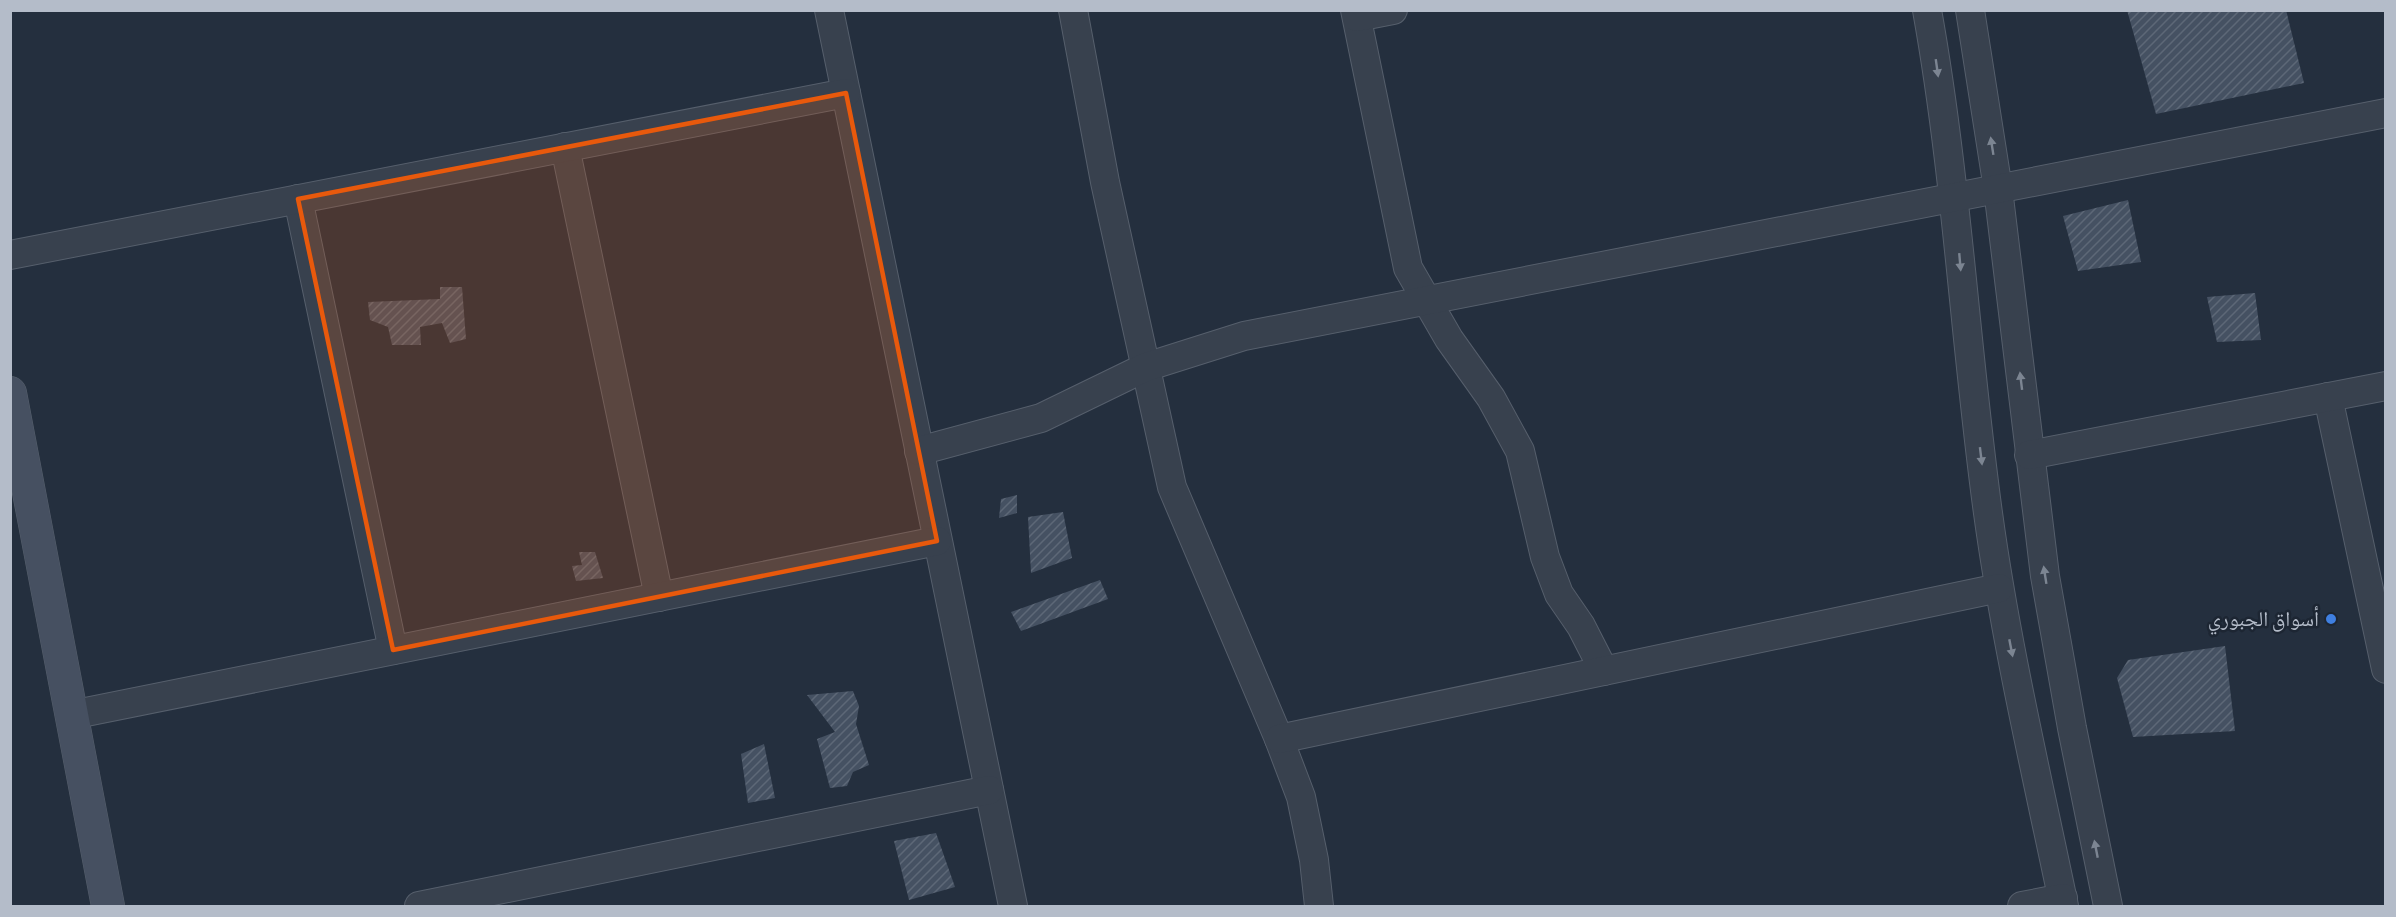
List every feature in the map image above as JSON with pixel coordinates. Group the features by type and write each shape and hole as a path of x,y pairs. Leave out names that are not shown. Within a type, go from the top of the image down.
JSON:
{"street":[{"path":"829,10 1013,906"},
{"path":"1073,10 1105,182 1172,487 1279,739 1301,797 1314,860 1319,906"},
{"path":"1393,10 1356,14 1408,268 1449,339 1491,398 1520,451 1545,557 1559,594 1581,626 1604,671"},
{"path":"1927,10 1954,197 1970,376 2000,588 2064,902 2022,906"},
{"path":"1970,10 1998,189 2045,576 2072,728 2108,906"},
{"path":"10,255 846,93"},
{"path":"919,451 1041,418 1146,367 1244,336 2385,113"},
{"path":"565,147 659,597"},
{"path":"298,199 393,650"},
{"path":"2029,455 2385,386"},
{"path":"10,393 108,906"},
{"path":"2328,397 2385,669"},
{"path":"71,715 938,541"},
{"path":"1279,739 2000,588"},
{"path":"418,906 989,790"}],"highlighted area":[{"path":"846,93 937,541 393,650 298,199"}],"building":[{"path":"2127,10 2286,10 2304,83 2156,114"},
{"path":"2128,200 2141,262 2078,271 2063,216"},
{"path":"440,287 462,287 466,339 450,343 442,323 420,327 421,345 392,345 388,327 370,320 368,302 440,299"},
{"path":"2255,293 2261,340 2217,342 2207,297"},
{"path":"1017,495 1017,513 999,518 1001,499"},
{"path":"1063,512 1072,558 1031,573 1028,517"},
{"path":"579,552 595,552 603,578 576,581 572,566 582,565"},
{"path":"1100,580 1108,599 1021,631 1011,612"},
{"path":"2225,646 2235,731 2133,737 2117,678 2128,660"},
{"path":"853,691 859,706 856,724 869,765 853,772 847,786 830,788 817,739 835,732 807,695"},
{"path":"764,744 775,798 748,803 741,754"},
{"path":"936,833 955,887 909,900 894,841"}],"place":[{"name":"أسواق الجبوري","path":"2331,619"}]}
